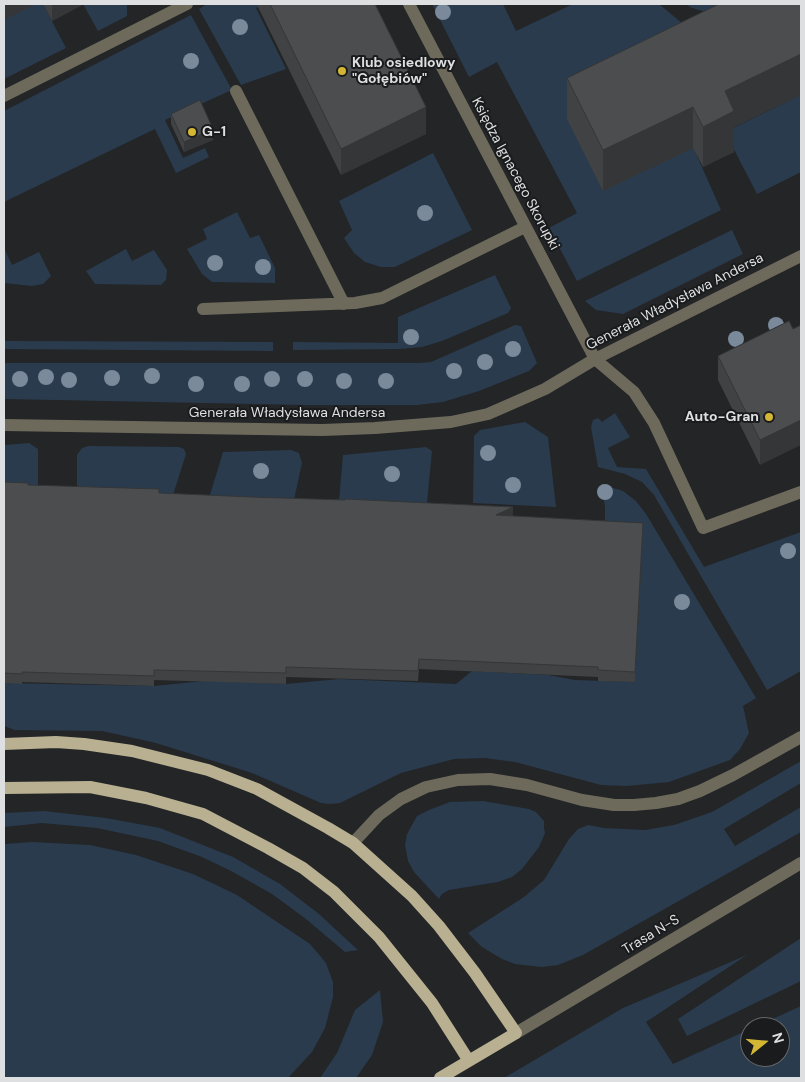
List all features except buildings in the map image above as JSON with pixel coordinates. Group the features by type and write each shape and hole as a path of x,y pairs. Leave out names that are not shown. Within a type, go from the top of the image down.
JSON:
{"main road":[{"path":"4,744 56,742 84,744 132,751 208,770 256,788 352,843 412,896 439,926 475,973 516,1034 440,1078"},
{"path":"4,788 25,786 90,787 146,798 203,814 303,868 334,892 379,937 432,1003 469,1061"}],"street":[{"path":"4,96 187,4"},
{"name":"Księdza Ignacego Skorupki","path":"409,4 595,359"},
{"path":"236,90 344,304"},
{"path":"203,309 368,302 382,298 526,227"},
{"name":"Generała Władysława Andersa","path":"4,425 322,430 451,422 488,414 545,389 595,359 801,256"},
{"path":"595,359 634,392 654,423 703,528 801,492"},
{"path":"352,843 379,814 401,799 426,787 458,780 490,779 582,800 634,805 656,803 678,799 700,791 801,737"},
{"name":"Trasa N-S","path":"516,1034 801,863"}],"shaded area":[{"path":"43,4 66,48 4,79 4,8"},
{"path":"83,4 127,4 127,16 98,31"},
{"path":"207,4 265,4 256,8 286,69 241,85 199,9"},
{"path":"432,4 503,4 516,31 573,4 659,4 688,28 693,147 721,210 577,281 549,228 577,213 497,62 469,77"},
{"path":"685,4 740,4 724,10 703,11"},
{"path":"191,15 232,90 165,120 183,158 205,148 209,157 176,173 155,129 4,202 4,111"},
{"path":"801,95 801,172 757,194 725,132"},
{"path":"433,153 472,230 395,267 381,267 365,262 354,253 344,238 352,230 339,201"},
{"path":"237,212 250,238 259,235 275,268 275,283 212,282 202,274 187,249 207,239 203,229"},
{"path":"732,230 743,254 623,314 596,310 585,301"},
{"path":"126,249 132,261 154,250 167,270 166,280 161,285 95,284 86,271"},
{"path":"5,250 12,265 39,252 51,276 43,284 32,286 4,283"},
{"path":"495,275 511,308 508,313 442,341 422,347 400,349 293,350 293,342 398,343 398,317"},
{"path":"515,325 521,326 537,363 529,371 479,391 443,402 417,405 305,405 4,399 4,363 419,363 431,362"},
{"path":"4,341 273,342 273,351 4,349"},
{"path":"615,413 630,437 608,448 617,467 646,469 704,567 801,532 801,671 767,690 654,495 642,482 625,474 598,467 591,427 593,420 598,418 602,422"},
{"path":"525,422 548,437 556,507 473,503 474,436 480,430"},
{"path":"29,443 38,449 38,488 4,492 4,445"},
{"path":"88,446 179,447 184,449 186,454 173,495 77,492 77,455 82,448"},
{"path":"426,447 432,451 426,513 339,501 343,455"},
{"path":"291,450 299,453 302,463 292,509 209,498 223,452"},
{"path":"601,484 623,491 636,501 646,514 756,698 743,706 749,733 740,749 730,760 669,782 627,786 601,785 515,762 485,758 454,759 401,773 340,803 330,804 321,803 252,773 156,743 102,731 15,730 4,726 4,683 154,686 204,681 286,684 339,679 456,684 472,671 548,675 575,680 635,682 605,531 605,507"},
{"path":"801,761 801,783 724,829 735,846 801,807 801,832 583,955 558,965 542,967 515,964 502,959 482,947 468,933 524,897 544,880 569,839 578,829 588,825 604,828 645,830 674,825 712,812"},
{"path":"483,801 529,809 536,812 544,821 545,833 539,847 522,869 512,877 498,882 449,890 442,894 439,899 414,872 408,861 405,845 407,834 417,816 429,810 450,802"},
{"path":"44,811 106,818 160,828 233,857 280,884 319,914 358,950 345,952 306,919 272,894 233,872 202,857 158,841 97,828 42,823 4,827 4,813"},
{"path":"32,842 90,845 136,855 193,874 237,895 310,944 326,963 333,982 333,997 325,1028 312,1052 288,1078 4,1078 4,844"},
{"path":"801,938 801,981 687,1036 678,1019"},
{"path":"747,955 646,1022 673,1064 740,1034 740,1067 790,1067 790,1017 777,1017 801,1006 801,1078 504,1078 623,1008"},
{"path":"380,990 383,1022 372,1055 356,1078 320,1078 337,1053 355,1010"}],"place":[{"name":"Klub osiedlowy \"Gołębiów\"","path":"342,71"},
{"name":"G-1","path":"192,132"},
{"name":"Auto-Gran","path":"769,417"}]}
